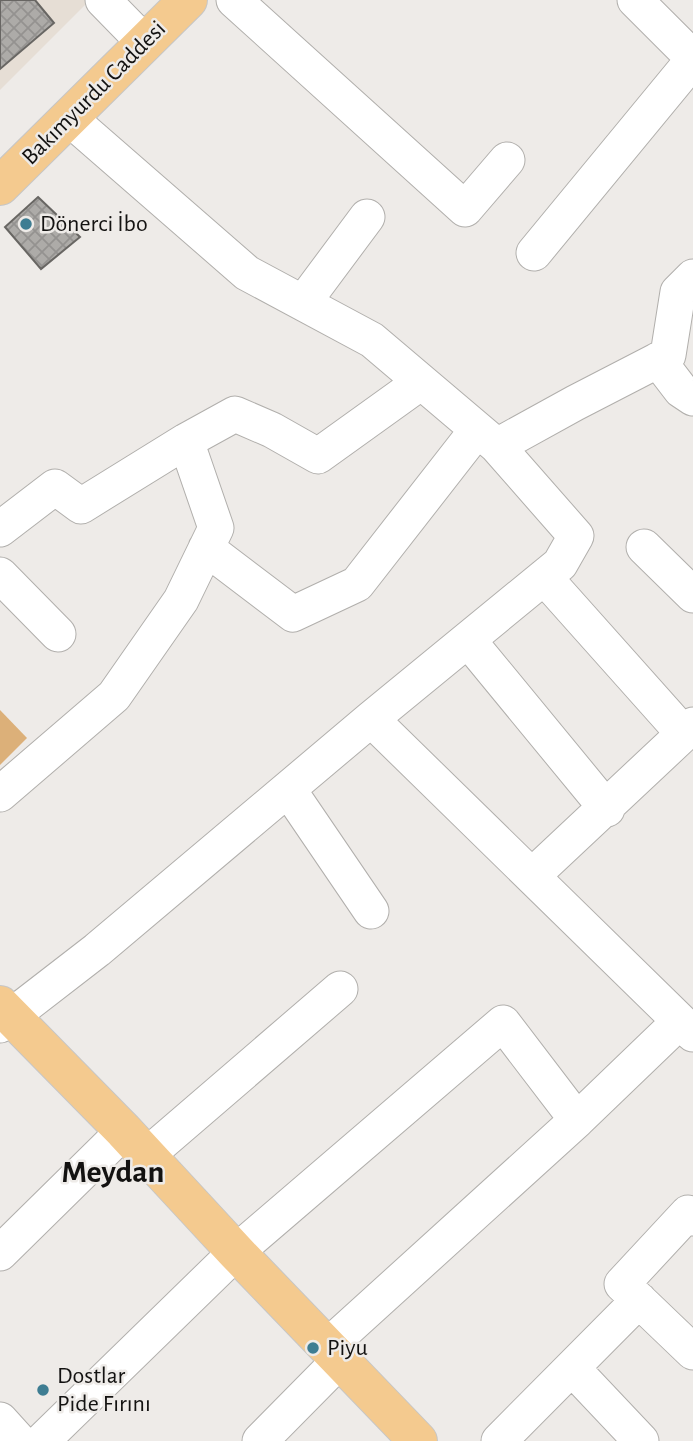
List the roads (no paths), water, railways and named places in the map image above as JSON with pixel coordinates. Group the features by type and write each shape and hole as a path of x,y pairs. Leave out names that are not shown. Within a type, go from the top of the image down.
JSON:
{"main road":[{"name":"Bakımyurdu Caddesi","path":"0,186 188,0"},
{"path":"3,1015 135,1144 418,1441"}],"street":[{"path":"103,0 145,43"},
{"path":"234,0 465,209 507,160"},
{"path":"534,253 693,59 648,4"},
{"path":"3,1015 97,950 560,564 576,536 487,438 372,340 247,273 69,118"},
{"path":"303,303 367,217"},
{"path":"206,548 293,614 356,584 487,438 575,403 668,355 678,292 693,277"},
{"path":"658,360 681,390 693,397"},
{"path":"0,529 55,487 81,506 186,440 236,415 272,429 318,456 421,382"},
{"path":"0,794 114,696 181,600 216,527 186,440"},
{"path":"644,547 693,595"},
{"path":"0,575 58,634"},
{"path":"532,876 607,809 688,730 544,577"},
{"path":"467,640 607,809"},
{"path":"260,1441 334,1353 577,1120 686,1028 371,719"},
{"path":"288,789 371,911"},
{"path":"0,1253 135,1144 340,989"},
{"path":"42,1441 236,1252 503,1023 577,1120"},
{"path":"693,1218 688,1213 622,1284 693,1352"},
{"path":"514,1436 572,1368 639,1300"},
{"path":"572,1368 641,1441"},
{"path":"0,1420 19,1441"}],"place":[{"name":"Dönerci İbo","path":"26,224"},
{"name":"Piyu","path":"313,1348"},
{"name":"Dostlar Pide Fırını","path":"43,1390"}],"district":[{"name":"Meydan","path":"113,1172"}]}
